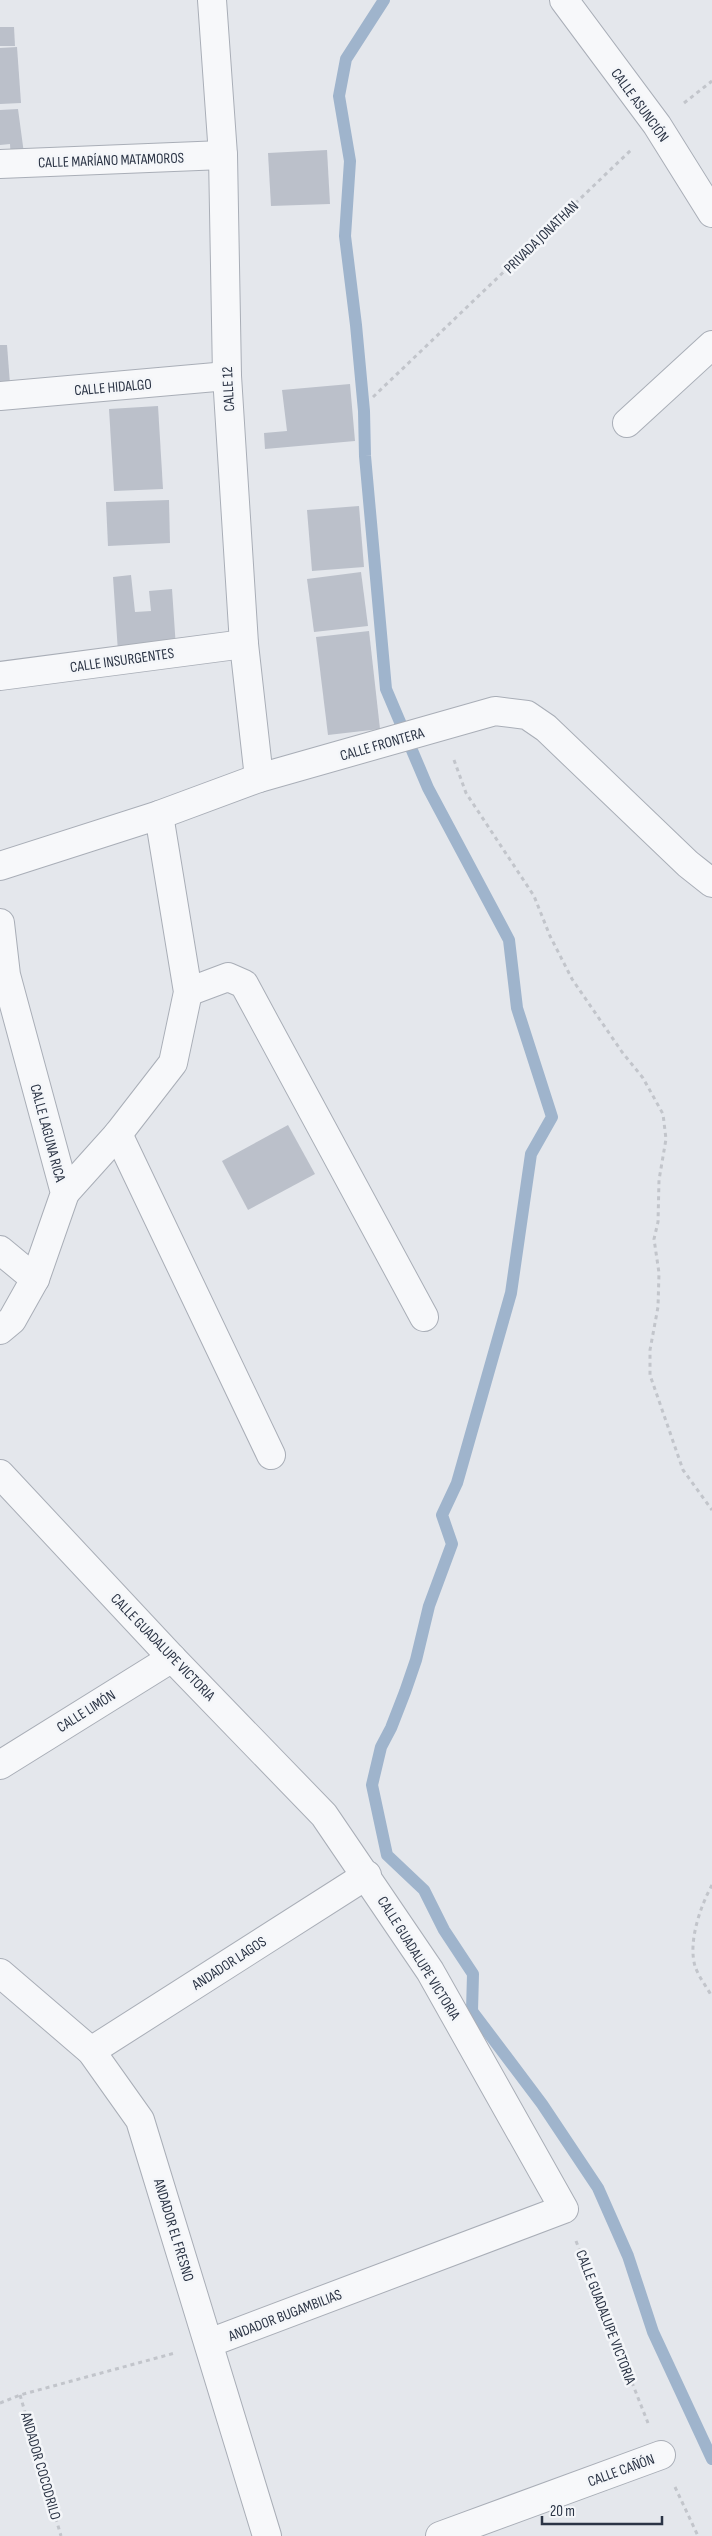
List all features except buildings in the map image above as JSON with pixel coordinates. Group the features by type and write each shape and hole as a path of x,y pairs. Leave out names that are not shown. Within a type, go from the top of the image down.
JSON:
{"street":[{"name":"CALLE 12","path":"212,0 223,156 227,376 244,644 259,778"},
{"name":"CALLE ASUNCIÓN","path":"564,0 657,125 712,213"},
{"name":"CALLE MARÍANO MATAMOROS","path":"0,164 223,156"},
{"path":"627,423 712,345"},
{"name":"CALLE HIDALGO","path":"0,396 227,376"},
{"name":"CALLE INSURGENTES","path":"0,676 244,644"},
{"name":"CALLE FRONTERA","path":"0,866 159,814 259,778 495,711 526,715 546,728 688,864 712,883"},
{"path":"65,1193 118,1134 173,1063 188,992 159,814"},
{"name":"CALLE LAGUNA RICA","path":"0,922 6,975 65,1193 35,1279 12,1320 0,1330"},
{"path":"188,992 228,977 244,984 424,1317"},
{"path":"118,1134 271,1455"},
{"path":"0,1250 35,1279"},
{"name":"CALLE GUADALUPE VICTORIA","path":"0,1474 172,1658 324,1815 430,1971 564,2209"},
{"name":"CALLE LIMÓN","path":"0,1765 172,1658"},
{"name":"ANDADOR LAGOS","path":"91,2051 366,1875"},
{"name":"ANDADOR EL FRESNO","path":"0,1973 91,2051 140,2120 266,2536"},
{"name":"ANDADOR BUGAMBILIAS","path":"209,2343 564,2209"},
{"name":"CALLE CAÑÓN","path":"440,2536 661,2455"}],"path":[{"name":"PRIVADA JONATHAN","path":"373,397 657,125 712,81"},
{"path":"439,728 466,793 534,896 550,936 572,979 622,1052 643,1078 663,1114 666,1138 659,1180 658,1222 654,1239 658,1272 658,1307 650,1350 650,1375 683,1470 712,1510"},
{"path":"712,1885 705,1899 692,1950 696,1967 712,1997"},
{"name":"CALLE GUADALUPE VICTORIA","path":"564,2209 661,2455 698,2536"},
{"name":"ANDADOR BUGAMBILIAS","path":"0,2403 20,2395 209,2343"},
{"name":"ANDADOR COCODRILO","path":"20,2395 61,2536"}],"waterway":[{"path":"384,0 346,59 339,96 350,161 345,236 364,411 365,456 386,689 428,788 509,940 517,1008 552,1117 531,1154 511,1293 457,1483 442,1515 452,1544 429,1606 416,1660 405,1692 391,1728 381,1747 372,1785 387,1855 424,1890 444,1930 473,1974 472,2011 542,2104 598,2188 628,2256 653,2332 712,2459"}]}
